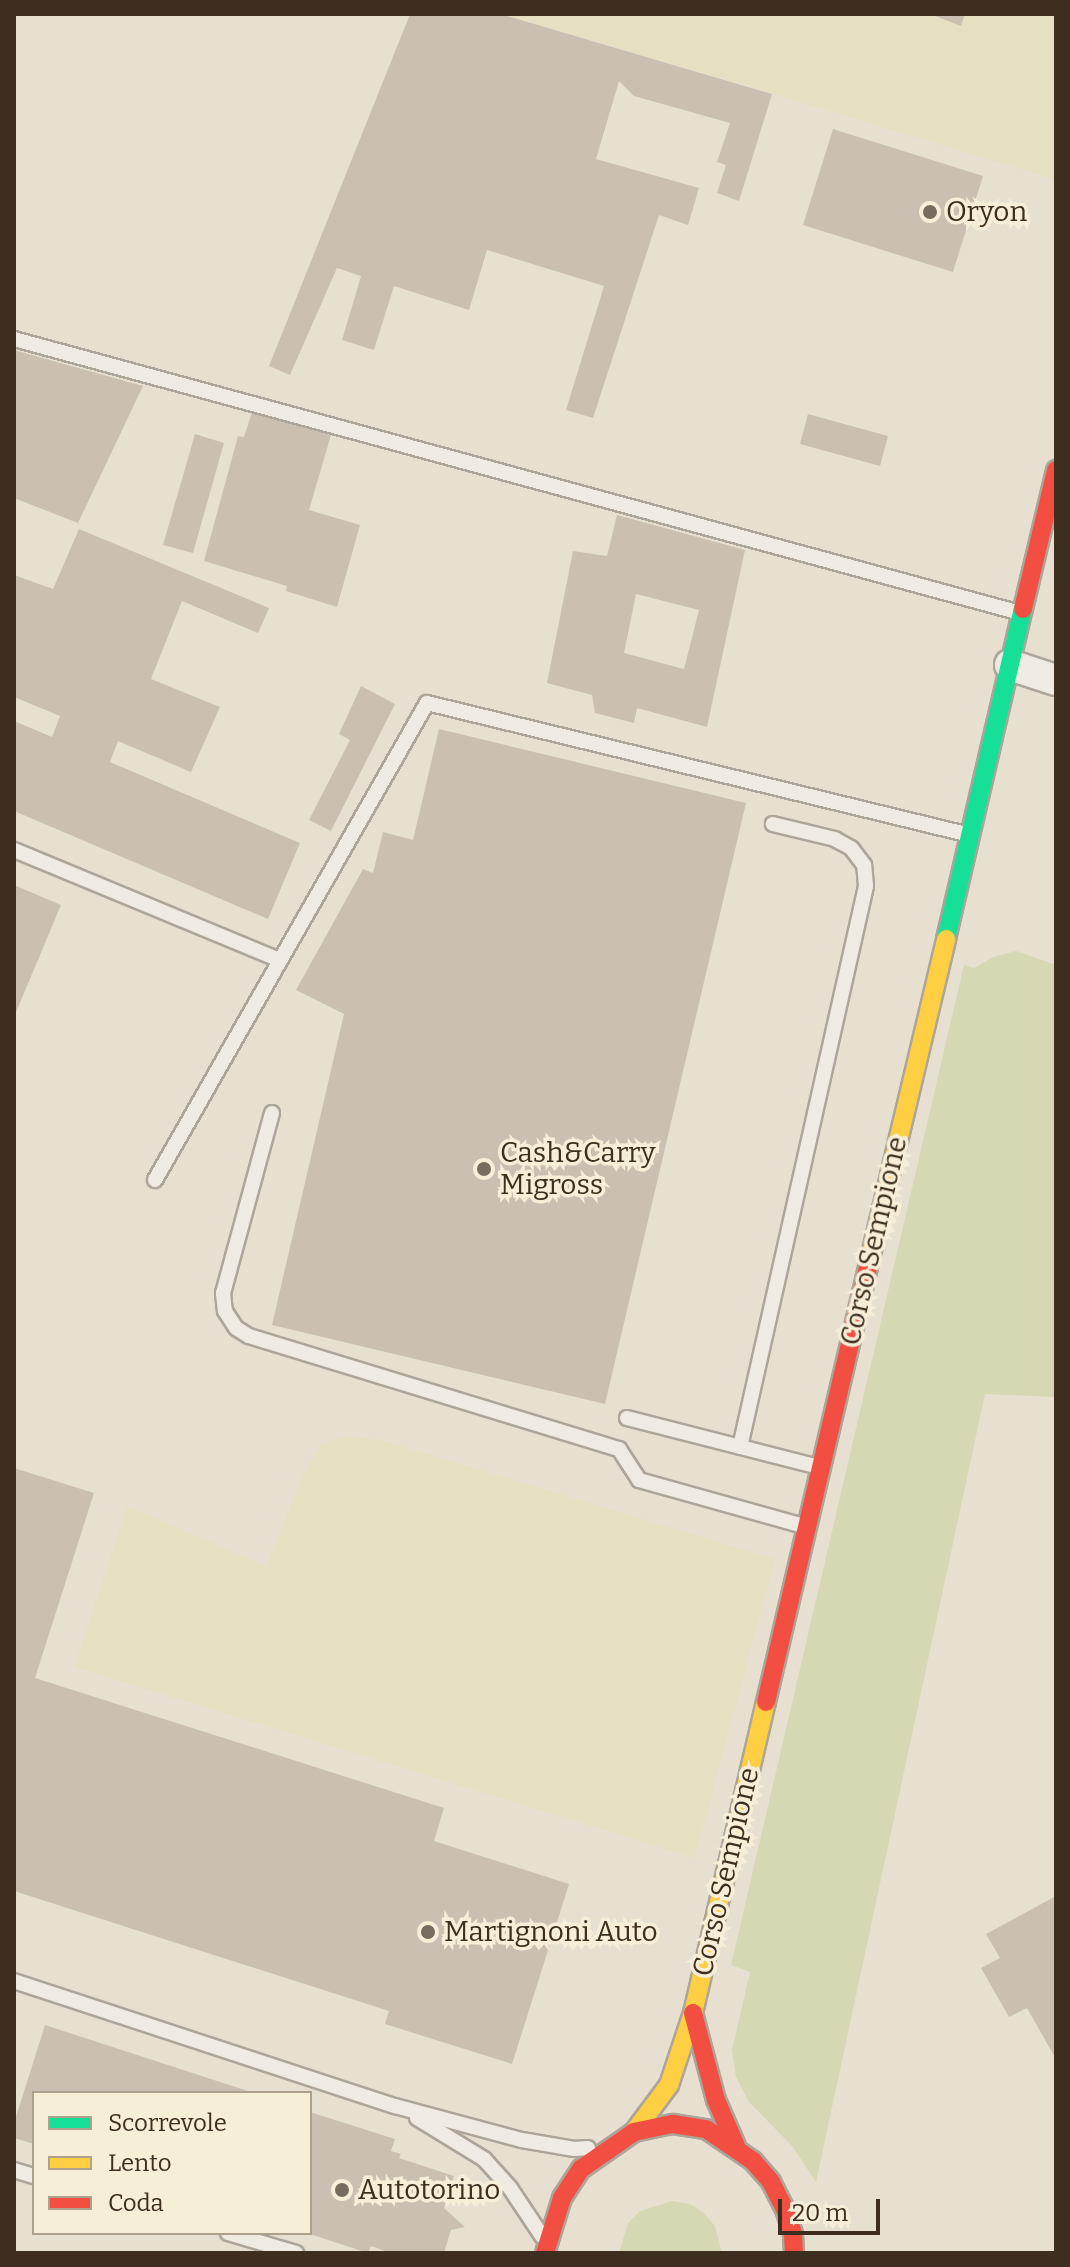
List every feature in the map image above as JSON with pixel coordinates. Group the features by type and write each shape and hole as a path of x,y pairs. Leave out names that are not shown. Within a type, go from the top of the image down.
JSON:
{"main road":[{"name":"Corso Sempione","path":"634,2132 669,2085 693,2013 1022,613 1051,517 1056,470"},
{"path":"693,2013 716,2100 736,2146"},
{"path":"546,2248 562,2198 581,2169 634,2132 673,2124 706,2129 736,2146 771,2182 785,2209 793,2234 794,2253"}],"street":[{"path":"1010,665 1056,680"}],"lane":[{"path":"14,339 1022,613"},
{"path":"155,1180 427,703 970,835"},
{"path":"740,1447 867,876 859,855 843,843 773,824"},
{"path":"14,850 280,960"},
{"path":"272,1113 223,1293 225,1311 236,1328 249,1336 619,1449 639,1480 808,1527"},
{"path":"627,1418 821,1467"},
{"path":"14,1981 395,2106 552,2146 574,2149 610,2146"},
{"path":"395,2106 458,2140 484,2159 510,2188 546,2248"},
{"path":"235,2235 296,2253"}],"shaded area":[{"path":"500,14 1056,14 1056,180 741,84"},
{"path":"345,1436 381,1440 775,1559 695,1858 74,1667 127,1506 266,1566 303,1475 320,1445"}],"green space":[{"path":"1016,951 1056,965 1056,1397 985,1394 816,2182 793,2147 749,2102 736,2077 732,2050 750,1972 731,1965 964,965 974,968 993,957"},
{"path":"672,2201 690,2204 704,2213 715,2226 722,2253 619,2253 628,2223 640,2211"}],"building":[{"path":"410,14 500,14 772,94 739,201 717,193 726,165 717,162 730,123 634,96 619,81 596,159 699,188 688,225 659,215 593,418 566,410 604,286 487,250 469,310 394,286 374,350 342,340 361,276 337,268 290,375 269,366"},
{"path":"930,14 965,14 961,26"},
{"path":"833,129 983,176 953,272 803,225"},
{"path":"14,350 143,386 78,523 14,498"},
{"path":"252,412 331,435 309,510 360,525 337,607 286,591 287,586 204,561 238,436 244,437"},
{"path":"808,414 888,436 880,466 800,444"},
{"path":"195,434 224,443 193,553 163,545"},
{"path":"617,515 745,550 707,727 637,708 634,723 595,713 592,695 547,683 573,551 607,556","holes":["636,594 699,610 684,669 624,653"]},
{"path":"79,529 269,608 258,633 182,601 151,679 220,707 191,772 118,741 110,762 300,843 268,919 14,811 14,721 52,737 60,716 14,697 14,575 53,589"},
{"path":"361,686 395,704 331,831 309,820 350,740 339,734"},
{"name":"Cash&Carry Migross","path":"439,729 746,803 605,1404 272,1325 344,1014 296,990 363,869 373,873 383,832 413,840"},
{"path":"14,885 61,905 14,1017"},
{"path":"14,1468 94,1493 35,1678 444,1808 434,1841 569,1884 512,2064 385,2024 389,2011 14,1891"},
{"path":"1056,1896 1056,2059 1027,2008 1009,2017 981,1968 1000,1958 986,1934"},
{"path":"45,2025 248,2091 32,2091 32,2143 14,2138 14,2123"},
{"path":"312,2113 395,2139 391,2151 401,2154 399,2158 454,2176 444,2208 465,2227 451,2230 444,2253 390,2253 371,2246 368,2253 312,2235"}],"traffic: fast":[{"path":"946,939 1023,609"}],"traffic: slow":[{"path":"870,1259 946,939"},
{"path":"634,2132 669,2085 693,2013 766,1702"}],"traffic: jam":[{"path":"1023,609 1056,470"},
{"path":"766,1702 870,1259"},
{"path":"693,2013 716,2100 736,2146"},
{"path":"545,2253 562,2198 581,2169 634,2132 673,2124 706,2129 753,2161 771,2182 785,2209 793,2234 794,2253"}],"place":[{"name":"Oryon","path":"930,212"},
{"name":"Cash&Carry Migross","path":"484,1169"},
{"name":"Martignoni Auto","path":"428,1932"},
{"name":"Autotorino","path":"342,2190"}]}
